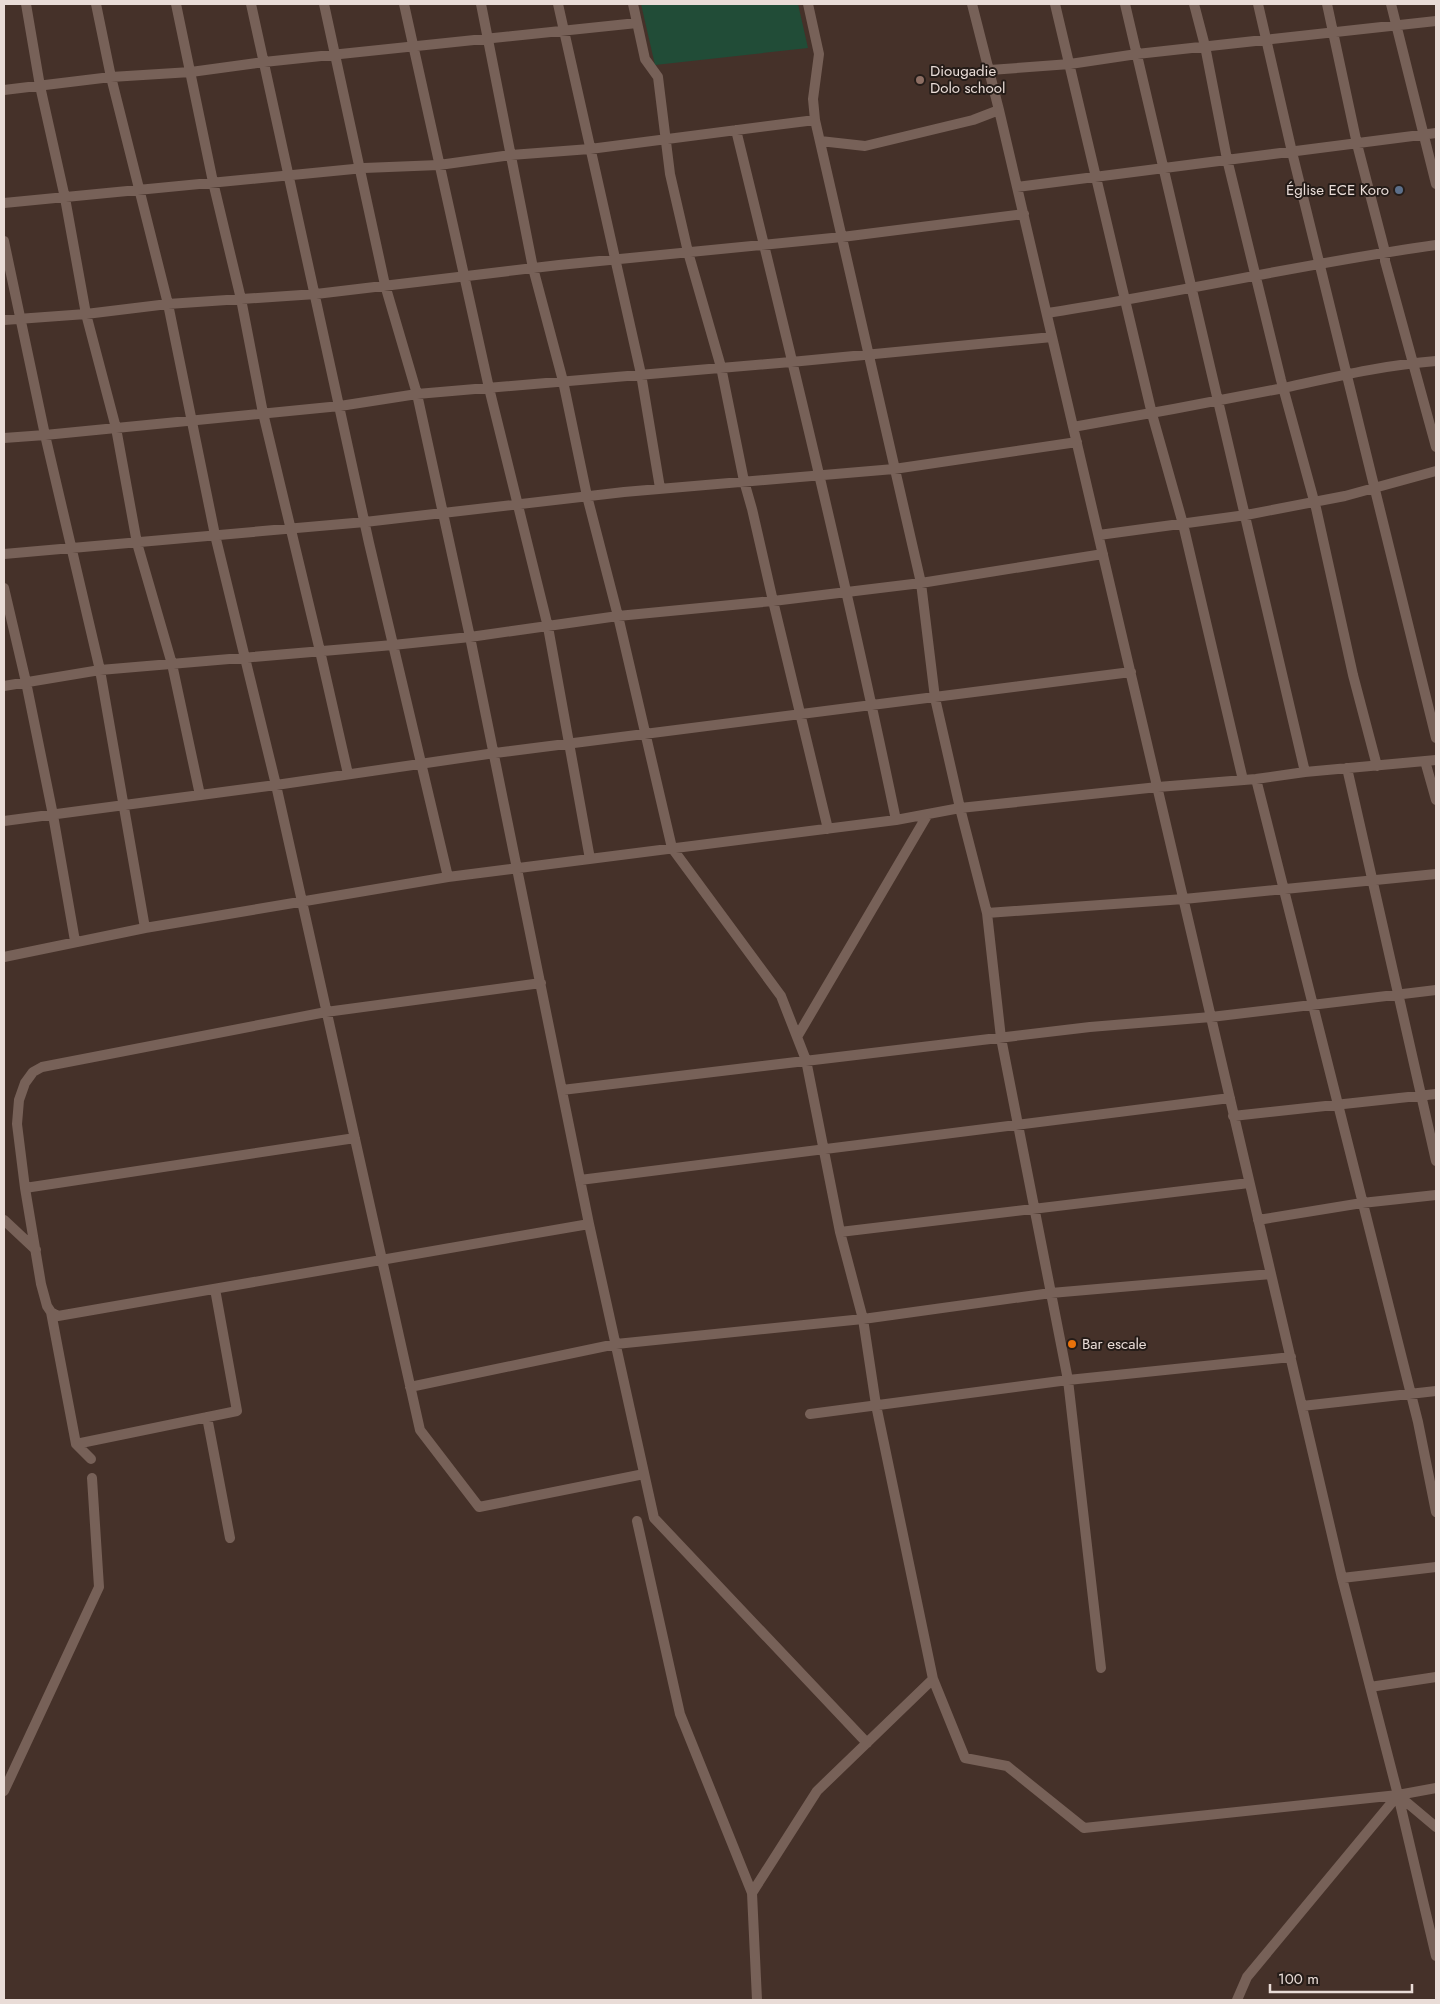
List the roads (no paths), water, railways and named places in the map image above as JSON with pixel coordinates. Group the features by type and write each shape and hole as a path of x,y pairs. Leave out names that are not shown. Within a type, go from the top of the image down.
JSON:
{"street":[{"path":"26,4 40,86 65,198 86,314 116,428 137,543 172,664 200,795"},
{"path":"96,4 111,77 168,304 215,535 276,785 420,1430 479,1507 644,1474"},
{"path":"176,4 264,413 348,774"},
{"path":"250,4 316,294 365,522 448,877"},
{"path":"324,4 385,285 417,394 443,513 495,753 589,1224 654,1518 867,1743"},
{"path":"404,4 438,165 517,504 548,627 590,859"},
{"path":"481,4 533,268 563,381 587,496 618,616 672,848 781,996 806,1060 840,1232 863,1319 876,1405 934,1679 965,1758 1007,1766 1084,1828 1398,1795 1436,1788"},
{"path":"558,4 641,374 660,488"},
{"path":"633,4 645,59 658,77 670,174 688,252 721,367 744,481 828,828"},
{"path":"808,4 819,54 813,98 815,120 921,582 935,698 986,913 1001,1038 1068,1380 1100,1668"},
{"path":"972,4 990,70 1024,214 1342,1578 1398,1795 1436,1956"},
{"path":"1055,4 1152,414 1183,524 1243,780"},
{"path":"1125,4 1305,772"},
{"path":"1194,4 1205,46 1227,159 1283,388 1314,502 1353,675 1377,766"},
{"path":"1258,4 1292,152 1436,738"},
{"path":"1327,4 1357,144 1385,252 1385,261 1436,447"},
{"path":"1391,4 1436,184"},
{"path":"990,70 1070,64 1205,46 1436,21"},
{"path":"4,90 111,77 191,72 264,62 637,23"},
{"path":"820,141 866,146 973,120 999,110"},
{"path":"4,203 359,169 438,165 511,155 590,149 815,120"},
{"path":"736,130 791,362 820,474 896,820"},
{"path":"1017,187 1436,133"},
{"path":"4,320 86,314 168,304 316,294 615,259 842,237 1024,214"},
{"path":"4,241 45,436 100,670 145,928"},
{"path":"1047,313 1125,301 1320,263 1436,245"},
{"path":"4,438 45,436 340,406 417,394 791,362 1052,336"},
{"path":"1073,427 1152,414 1347,374 1414,362 1436,361"},
{"path":"4,554 365,522 660,488 894,469 1077,442"},
{"path":"1099,535 1246,515 1375,488 1436,471"},
{"path":"4,686 100,670 393,645 548,627 618,616 773,601 921,582 1103,554"},
{"path":"4,588 54,815 74,941"},
{"path":"4,821 276,785 495,753 1131,672"},
{"path":"4,957 74,941 145,928 448,877 896,820 960,808 1436,760"},
{"path":"1425,761 1436,800"},
{"path":"1347,768 1436,1162"},
{"path":"1256,779 1410,1393 1436,1512"},
{"path":"798,1037 928,814"},
{"path":"986,913 1184,899 1436,874"},
{"path":"91,1459 76,1444 25,1188 18,1130 19,1100 25,1083 33,1072 42,1067 326,1012 541,983"},
{"path":"562,1090 1090,1027 1211,1017 1436,990"},
{"path":"1233,1116 1436,1094"},
{"path":"580,1180 1230,1098"},
{"path":"25,1188 355,1138"},
{"path":"840,1232 1249,1183"},
{"path":"1258,1220 1362,1202 1436,1195"},
{"path":"4,1220 36,1250"},
{"path":"50,1312 58,1316 589,1224"},
{"path":"410,1387 616,1344 863,1319 1051,1293 1271,1274"},
{"path":"76,1444 237,1411 215,1289"},
{"path":"810,1414 1068,1380 1290,1357"},
{"path":"1302,1406 1436,1390"},
{"path":"207,1417 230,1538"},
{"path":"4,1791 99,1587 92,1478"},
{"path":"636,1521 680,1714 752,1893 756,2000"},
{"path":"1342,1578 1436,1567"},
{"path":"1370,1687 1436,1677"},
{"path":"752,1893 817,1791 934,1679"},
{"path":"1398,1795 1436,1827"},
{"path":"1237,2000 1247,1977 1398,1795"}],"place":[{"name":"Diougadie Dolo school","path":"920,80"},
{"name":"Église ECE Koro","path":"1399,190"},
{"name":"Bar escale","path":"1072,1344"}]}
